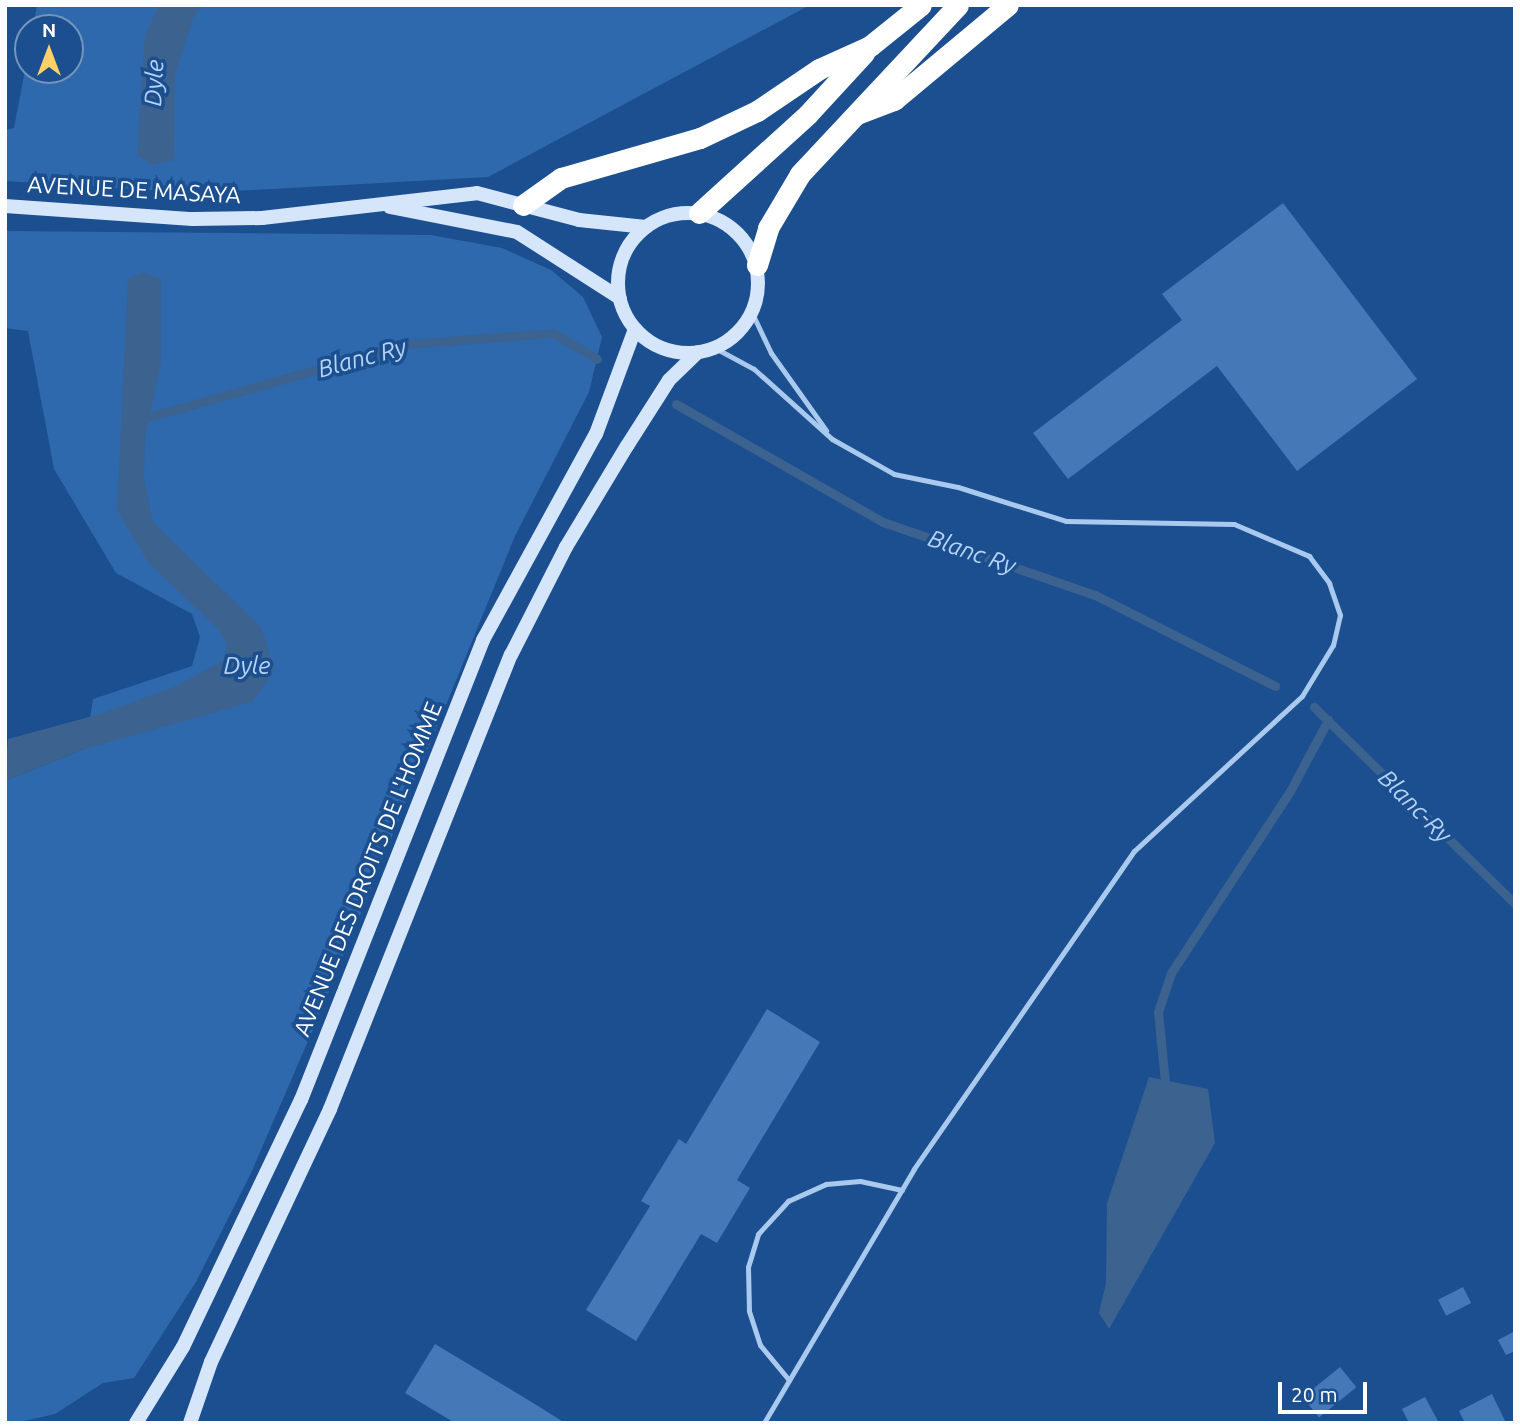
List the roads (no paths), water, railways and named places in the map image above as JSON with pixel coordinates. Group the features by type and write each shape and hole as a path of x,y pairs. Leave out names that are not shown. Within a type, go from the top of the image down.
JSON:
{"highway":[{"path":"699,213 808,114 903,5"},
{"path":"523,205 561,178 700,138 870,46 921,5"},
{"path":"757,265 768,228 800,174 958,5"},
{"path":"852,116 894,100 1008,5"}],"main road":[{"name":"AVENUE DE MASAYA","path":"5,206 193,219 386,206 428,195 477,193 579,220 646,226"},
{"name":"AVENUE DE MASAYA","path":"386,206 517,232 620,298"},
{"path":"699,213 725,223 745,241 757,265 759,289 752,313 737,334 715,348 698,352 664,348 635,329 620,298 622,259 646,226 671,215 699,213"},
{"name":"AVENUE DES DROITS DE L'HOMME","path":"136,1423 183,1348 301,1100 483,640 596,434 635,329"},
{"path":"190,1423 211,1362 330,1109 511,655 566,547 627,446 669,380 698,352"}],"lane":[{"path":"752,313 771,353 832,439"},
{"path":"715,348 754,369 832,439 894,474 958,487 1066,521 1234,524 1309,556 1329,583 1340,615 1333,645 1302,696 1134,850 902,1190 764,1423"},
{"path":"789,1380 760,1345 750,1311 748,1267 758,1234 788,1201 826,1184 860,1181 902,1190"}],"water":[{"path":"159,5 204,5 194,16 175,75 174,160 152,165 137,155 145,36"},
{"name":"Dyle","path":"143,272 161,279 161,362 145,438 144,479 153,522 262,628 274,672 252,702 85,749 5,781 8,739 100,714 174,687 223,661 227,645 219,630 148,562 117,510 128,279"},
{"path":"1149,1077 1208,1089 1215,1143 1109,1329 1099,1313 1106,1283 1107,1203"}],"waterway":[{"name":"Blanc Ry","path":"138,420 408,344 553,333 597,359"},
{"name":"Blanc Ry","path":"676,404 883,522 1095,595 1275,686"},
{"name":"Blanc-Ry","path":"1314,707 1515,904"},
{"path":"1166,1092 1158,1012 1171,973 1289,793 1328,720"}]}
